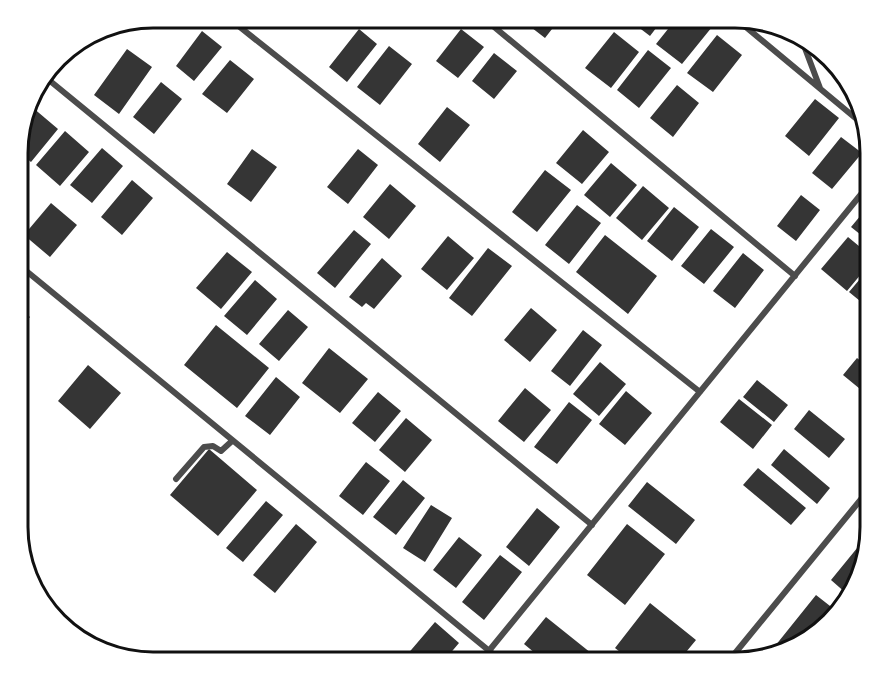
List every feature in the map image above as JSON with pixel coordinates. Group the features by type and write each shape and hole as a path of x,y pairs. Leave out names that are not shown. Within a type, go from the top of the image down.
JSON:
{"street":[{"path":"242,29 700,392"},
{"path":"497,29 795,276"},
{"path":"749,30 855,118"},
{"path":"806,51 820,89"},
{"path":"51,82 592,525"},
{"path":"28,273 489,651 860,196"},
{"path":"176,479 204,447 213,446 221,451 232,441"},
{"path":"737,652 860,501"}],"building":[{"path":"359,29 377,44 347,82 329,67"},
{"path":"461,29 484,47 458,78 436,61"},
{"path":"533,29 552,29 545,38"},
{"path":"641,29 655,29 650,36"},
{"path":"668,29 710,29 682,64 656,44"},
{"path":"202,31 222,47 194,81 176,66"},
{"path":"614,32 639,52 611,88 585,68"},
{"path":"717,35 742,55 713,92 687,73"},
{"path":"389,46 412,64 380,105 357,87"},
{"path":"127,49 152,67 119,114 94,95"},
{"path":"648,50 671,68 639,108 617,90"},
{"path":"494,53 517,71 494,99 472,81"},
{"path":"230,60 254,79 227,113 202,94"},
{"path":"161,82 182,99 154,134 133,117"},
{"path":"677,85 699,103 673,137 650,118"},
{"path":"815,99 839,118 809,156 785,136"},
{"path":"447,107 470,125 440,162 418,144"},
{"path":"36,111 58,129 31,162 28,160 28,153"},
{"path":"583,130 609,152 582,184 556,163"},
{"path":"65,131 89,152 60,186 36,165"},
{"path":"841,137 860,151 860,155 832,189 812,173"},
{"path":"102,148 123,166 92,203 70,185"},
{"path":"252,149 277,167 251,202 227,184"},
{"path":"358,149 378,165 348,204 327,187"},
{"path":"611,163 637,185 610,217 584,195"},
{"path":"545,170 571,190 537,232 512,212"},
{"path":"132,180 153,198 122,235 101,217"},
{"path":"390,184 416,206 389,239 363,217"},
{"path":"643,186 669,208 642,240 616,218"},
{"path":"801,195 820,210 796,241 777,226"},
{"path":"51,203 77,225 50,257 28,239 28,230"},
{"path":"577,205 601,223 569,264 545,245"},
{"path":"674,207 699,227 672,261 647,241"},
{"path":"860,216 860,234 851,227"},
{"path":"711,229 734,247 704,284 681,266"},
{"path":"354,230 371,244 335,288 317,273"},
{"path":"605,235 657,276 628,314 576,272"},
{"path":"448,236 474,258 447,290 421,269"},
{"path":"848,237 860,247 860,275 847,291 821,269"},
{"path":"488,248 512,266 472,316 449,298"},
{"path":"227,252 252,272 221,309 196,288"},
{"path":"743,253 764,270 735,308 713,291"},
{"path":"382,258 402,276 374,309 366,303 362,307 349,297"},
{"path":"860,279 860,301 849,292"},
{"path":"255,280 277,299 247,335 224,316"},
{"path":"531,308 557,330 530,362 504,340"},
{"path":"288,310 308,327 279,361 259,344"},
{"path":"216,325 269,368 237,408 184,365"},
{"path":"583,330 602,345 570,386 551,371"},
{"path":"329,348 368,379 340,413 302,383"},
{"path":"857,358 860,360 860,389 843,375"},
{"path":"600,362 626,384 599,416 573,394"},
{"path":"88,365 121,393 90,429 58,401"},
{"path":"276,377 300,397 270,435 245,416"},
{"path":"757,380 788,405 774,422 743,397"},
{"path":"525,388 551,410 524,442 498,421"},
{"path":"626,391 652,413 625,445 599,424"},
{"path":"378,392 401,411 375,442 352,423"},
{"path":"739,399 772,425 753,449 720,422"},
{"path":"569,402 592,420 557,464 534,447"},
{"path":"809,410 845,439 829,458 794,429"},
{"path":"406,418 432,440 405,472 379,450"},
{"path":"209,449 257,490 218,536 170,495"},
{"path":"784,449 830,488 817,504 771,465"},
{"path":"366,462 390,481 363,515 339,496"},
{"path":"758,468 806,508 791,525 743,485"},
{"path":"403,480 425,498 396,535 373,517"},
{"path":"647,482 695,520 676,544 628,506"},
{"path":"266,501 283,515 243,562 226,548"},
{"path":"431,505 452,518 425,562 403,548"},
{"path":"537,508 560,527 529,566 506,547"},
{"path":"296,524 317,542 275,593 253,575"},
{"path":"627,524 665,554 625,605 587,575"},
{"path":"459,537 482,555 456,588 433,570"},
{"path":"859,546 851,575 843,591 831,580"},
{"path":"500,555 522,572 484,620 462,602"},
{"path":"816,595 832,608 818,622 798,636 775,646"},
{"path":"650,603 696,640 686,652 620,652 615,648"},
{"path":"546,617 590,652 534,652 524,644"},
{"path":"435,622 459,643 451,652 409,652"}]}
